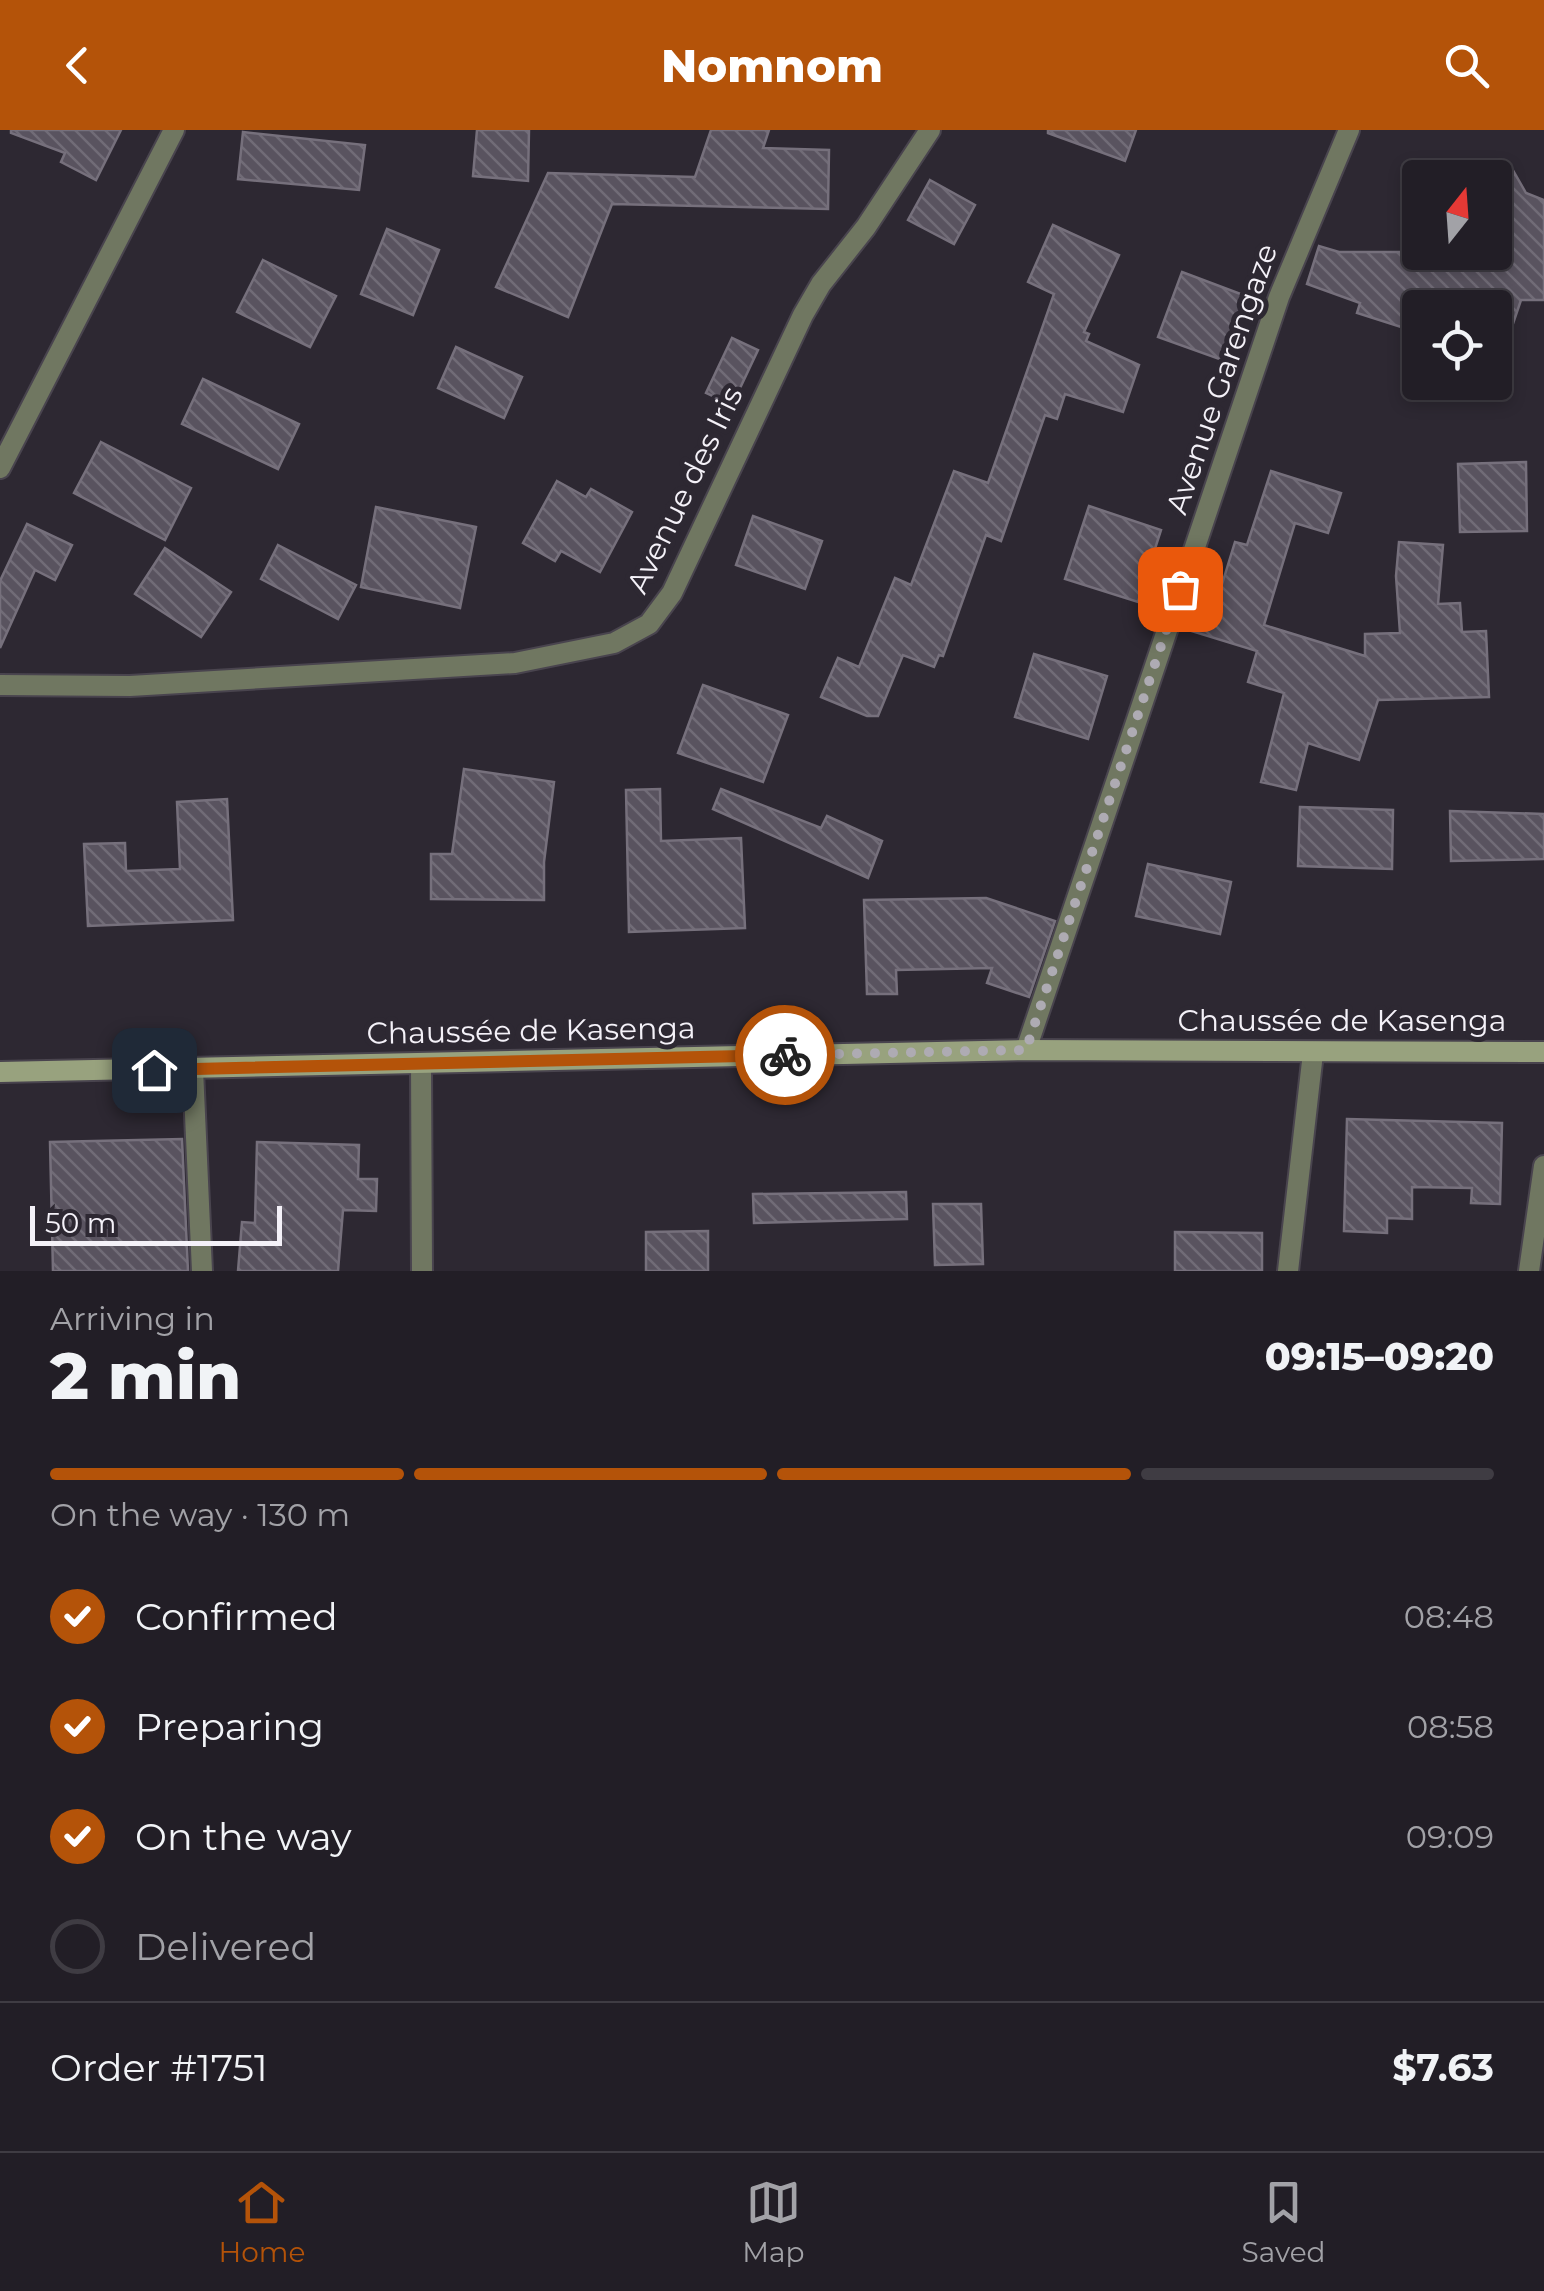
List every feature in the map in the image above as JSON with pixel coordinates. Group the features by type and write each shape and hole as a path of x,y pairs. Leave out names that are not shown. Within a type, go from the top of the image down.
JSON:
{"main road":[{"name":"Chaussée de Kasenga","path":"0,1072 1026,1050 1544,1052"}],"street":[{"path":"0,468 174,130"},
{"name":"Avenue des Iris","path":"0,686 130,686 514,663 614,643 640,630 659,614 672,593 742,438 821,284 866,227 930,130"},
{"name":"Avenue Garengaze","path":"1026,1050 1279,297 1349,130"},
{"path":"1288,1271 1313,1053"},
{"path":"421,1062 422,1271"},
{"path":"193,1070 202,1271"},
{"path":"1529,1271 1544,1166"}],"building":[{"path":"11,130 121,130 96,180 61,162 65,153"},
{"path":"477,130 529,130 528,181 473,176"},
{"path":"711,130 769,130 763,148 829,150 828,209 612,204 568,317 496,287 548,173 695,177"},
{"path":"1048,130 1136,130 1125,161"},
{"path":"243,132 365,145 359,190 238,179"},
{"path":"1514,172 1526,193 1544,200 1544,300 1521,300 1512,327 1512,290 1402,290 1402,327 1357,313 1360,303 1307,284 1319,246 1339,252 1402,252 1402,270 1512,270"},
{"path":"930,180 975,205 954,244 908,220"},
{"path":"1053,225 1119,255 1084,332 1089,334 1086,341 1139,365 1123,412 1065,394 1057,419 1045,415 1001,541 986,535 943,656 939,655 934,667 903,655 878,716 867,716 821,697 838,658 859,667 895,578 911,585 954,471 988,483 1054,294 1028,282"},
{"path":"387,229 439,250 413,315 361,294"},
{"path":"263,260 336,296 310,347 237,312"},
{"path":"1182,272 1246,296 1222,360 1158,337"},
{"path":"732,338 758,350 732,405 706,393"},
{"path":"456,347 522,377 504,418 438,388"},
{"path":"203,379 299,424 278,469 182,424"},
{"path":"101,442 191,488 165,540 74,493"},
{"path":"1526,462 1527,531 1460,532 1458,464"},
{"path":"1271,471 1341,493 1328,533 1295,523 1264,625 1365,656 1365,634 1400,633 1396,576 1399,542 1443,545 1438,604 1460,603 1462,632 1486,631 1489,697 1378,700 1359,760 1308,743 1296,790 1261,782 1284,693 1248,682 1257,651 1188,630 1197,602 1215,607 1235,542 1247,545"},
{"path":"557,481 586,497 591,489 632,512 600,572 561,551 555,561 523,543"},
{"path":"1089,506 1161,530 1138,602 1065,579"},
{"path":"376,507 476,527 460,608 361,587"},
{"path":"753,516 822,541 805,589 736,565"},
{"path":"27,524 72,545 55,580 35,570 0,648 0,581"},
{"path":"278,545 356,585 338,619 261,579"},
{"path":"165,548 231,592 201,637 135,594"},
{"path":"1034,654 1107,676 1088,739 1015,717"},
{"path":"703,685 788,715 763,782 678,753"},
{"path":"464,769 554,782 544,862 544,900 431,899 431,854 452,854"},
{"path":"660,789 661,841 741,838 745,928 629,932 626,790"},
{"path":"721,789 821,828 827,816 882,841 868,878 713,809"},
{"path":"227,799 233,920 88,926 84,844 125,843 126,871 180,869 177,802"},
{"path":"1300,807 1393,810 1392,869 1298,866"},
{"path":"1450,811 1544,814 1544,859 1451,861"},
{"path":"1148,864 1231,882 1220,934 1136,916"},
{"path":"986,898 1055,921 1029,997 987,983 992,968 896,970 897,994 867,994 864,900"},
{"path":"1347,1119 1502,1123 1500,1204 1471,1203 1472,1188 1412,1187 1412,1219 1387,1218 1387,1233 1344,1231"},
{"path":"182,1139 188,1271 53,1271 50,1142"},
{"path":"257,1142 359,1145 358,1179 377,1179 376,1211 343,1210 338,1271 238,1271 242,1222 255,1223"},
{"path":"906,1192 907,1219 754,1223 753,1194"},
{"path":"933,1204 981,1204 983,1264 935,1265"},
{"path":"708,1231 708,1271 646,1271 646,1232"},
{"path":"1175,1232 1262,1233 1262,1271 1175,1271"}],"way so far":[{"path":"785,1055 1026,1050 1180,589"}],"route":[{"path":"154,1070 785,1055"}]}
